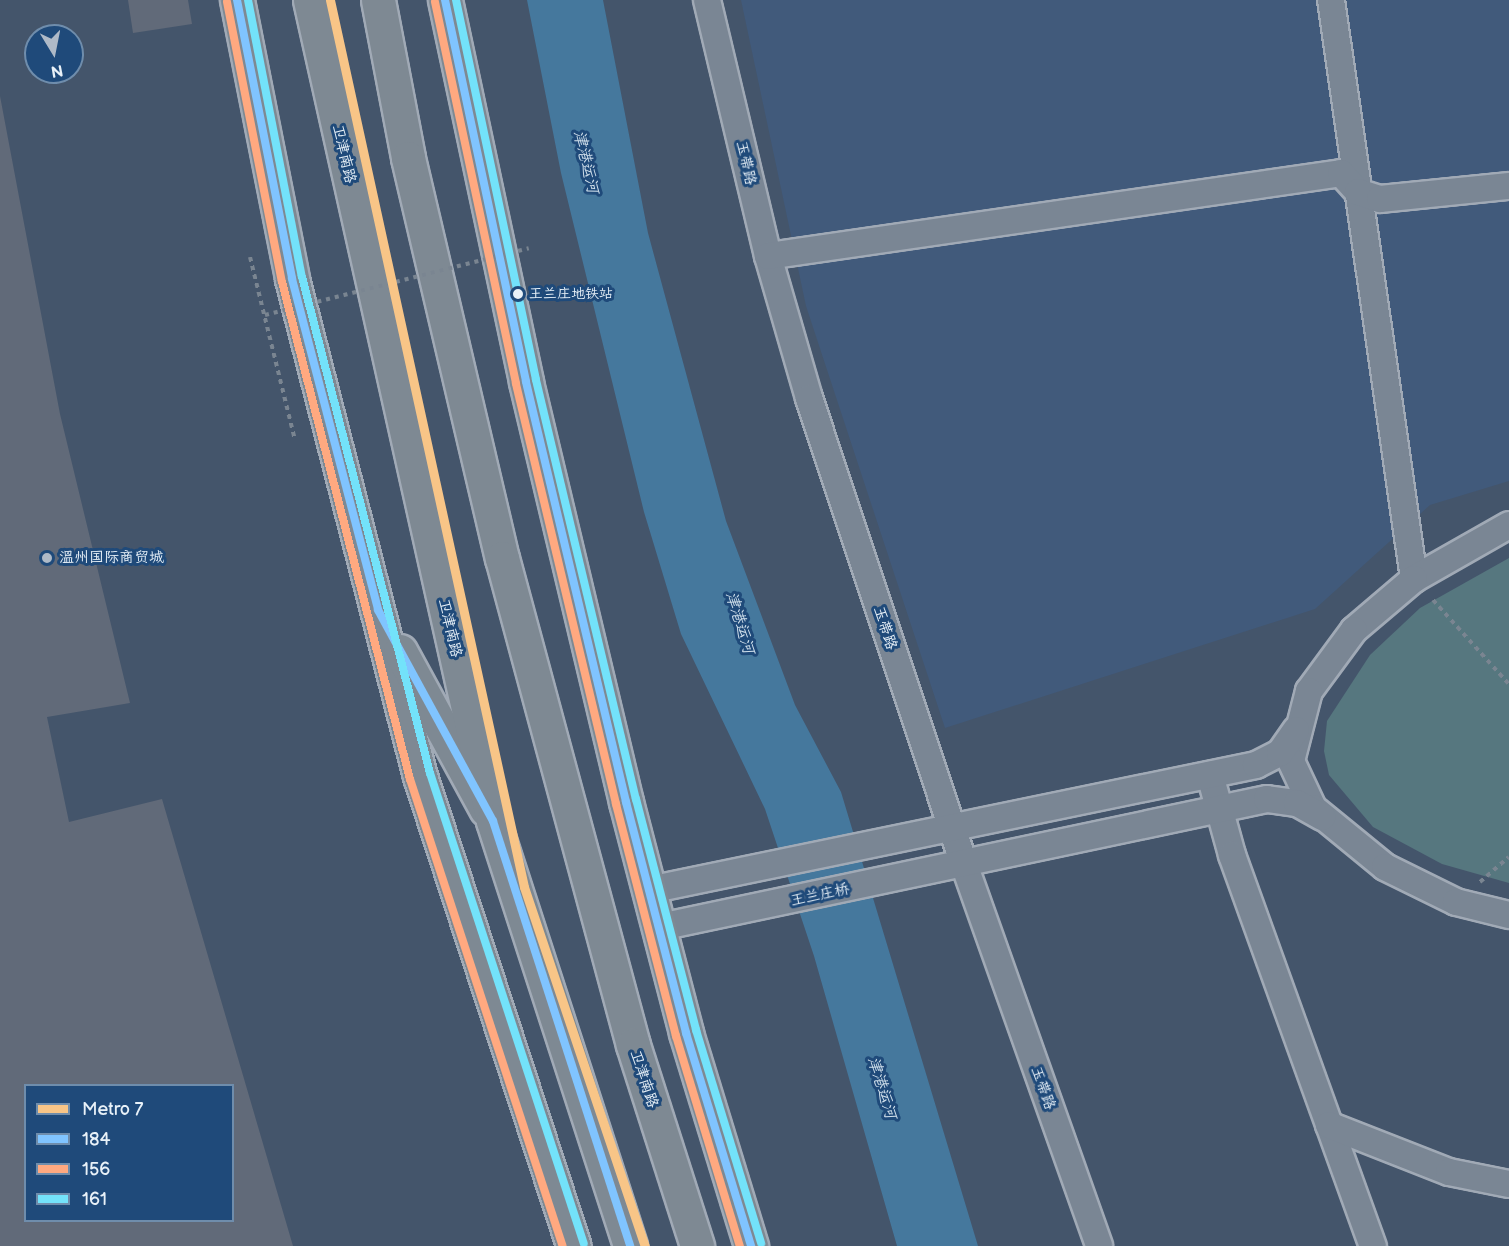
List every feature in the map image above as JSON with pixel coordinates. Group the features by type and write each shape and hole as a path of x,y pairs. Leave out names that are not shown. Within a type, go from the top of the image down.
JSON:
{"main road":[{"path":"237,0 292,279 378,610 461,914 574,1246"},
{"name":"卫津南路","path":"310,0 493,821 630,1246"},
{"name":"卫津南路","path":"378,0 408,158 502,558 633,1045 697,1246"},
{"path":"445,0 526,382 649,890 752,1246"},
{"path":"378,610 493,821"}],"street":[{"name":"玉带路","path":"707,0 768,256 809,398 951,828 1099,1246"},
{"path":"1331,0 1414,579"},
{"path":"768,256 1341,173 1358,192 1401,198 1509,186"},
{"path":"649,890 743,873 1267,761 1280,753 1296,730 1310,692 1336,651 1414,579 1509,525"},
{"path":"1296,730 1293,774 1322,817 1405,879 1456,902 1509,915"},
{"path":"1210,775 1329,1125 1373,1246"},
{"name":"王兰庄桥","path":"660,927 1220,810 1284,800 1322,817"},
{"path":"1329,1125 1449,1172 1509,1184"}],"path":[{"path":"265,315 529,248"},
{"path":"250,257 295,440"},
{"path":"1414,579 1509,684"}],"shaded area":[{"path":"741,0 1509,0 1509,481 1430,505 1315,609 945,728 806,306"}],"green space":[{"path":"1509,558 1509,883 1442,864 1373,827 1329,775 1324,751 1327,721 1370,655 1420,608"}],"water":[{"name":"津港运河","path":"527,0 603,0 648,233 726,521 795,705 841,792 978,1246 897,1246 814,956 765,809 681,634 644,512 561,173"}],"building":[{"path":"128,0 188,0 192,24 133,33"},
{"name":"温州国际商贸城","path":"0,96 60,414 130,703 47,717 69,822 162,799 293,1246 0,1246"}],"metro line":[{"name":"7","path":"330,0 524,887 645,1246"}],"transit line":[{"name":"184","path":"237,0 292,279 378,610 493,821 630,1246"},
{"name":"161","path":"248,0 302,277 430,773 584,1243"},
{"name":"184","path":"445,0 526,382 626,802 686,1033 751,1246"},
{"name":"161","path":"456,0 536,380 636,799 696,1030 761,1243"},
{"name":"156","path":"227,2 282,282 410,779 563,1246"},
{"name":"156","path":"435,2 516,384 616,804 676,1036 740,1246"}],"place":[{"name":"王兰庄地铁站","path":"518,294"},
{"name":"温州国际商贸城","path":"47,558"}]}
